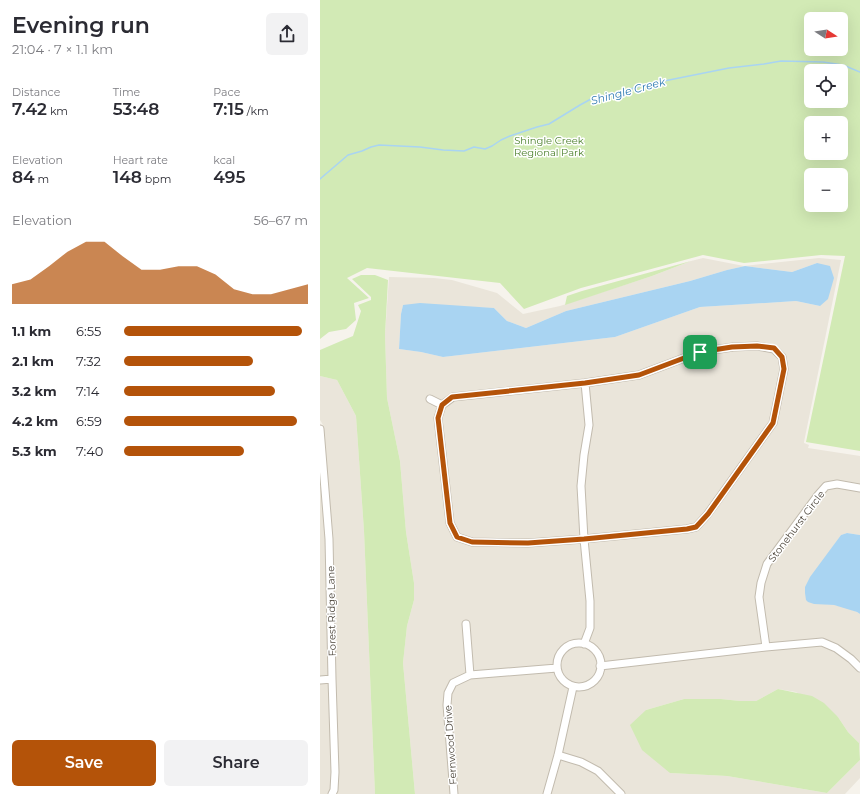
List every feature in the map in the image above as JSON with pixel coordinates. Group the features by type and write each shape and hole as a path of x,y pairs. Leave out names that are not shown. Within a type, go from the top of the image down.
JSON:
{"street":[{"path":"757,346 774,348 782,357 784,369 773,423 708,514 696,527 584,539 528,543 472,542 457,537 450,523 438,418 442,405 452,397 585,383 639,375 700,352 732,347 757,346"},
{"path":"584,644 590,628 590,601 581,486 588,425 585,383"},
{"path":"430,399 442,405"},
{"name":"Forest Ridge Lane","path":"320,429 322,484 329,539 335,772 334,790 332,794"},
{"name":"Stonehurst Circle","path":"766,647 759,597 761,583 767,564 826,486 837,484 860,488"},
{"path":"466,624 470,675"},
{"path":"600,666 822,642 836,648 860,668"},
{"path":"577,644 584,644 591,648 599,658 600,666 596,679 590,684 582,687 573,687 567,684 561,679 557,668 558,658 562,651 566,647 577,644"},
{"name":"Fernwood Drive","path":"454,794 447,705 448,693 453,683 470,675 557,668"},
{"path":"320,680 332,679"},
{"path":"547,794 558,755 573,687"},
{"path":"558,755 581,762 598,771 621,794"}],"shaded area":[{"path":"703,258 744,266 819,258 841,260 804,443 809,445 808,448 860,456 860,485 838,481 815,494 764,563 758,582 756,596 762,644 603,663 599,651 588,643 593,628 594,601 587,541 687,532 710,516 777,424 787,370 776,347 732,344 638,372 585,380 452,394 442,401 429,395 426,401 438,406 434,418 446,523 454,538 580,542 587,601 586,627 582,641 569,642 559,649 555,656 554,665 473,672 470,621 463,621 466,673 450,682 445,692 444,705 450,794 415,794 403,663 407,626 414,600 414,583 406,532 400,461 387,398 385,335 389,277 452,280 497,293 523,314 560,306 652,276","holes":["817,263 820,306 796,301 700,307 615,337 443,357 399,349 403,305 494,308 507,321 526,328 566,311 745,266 792,272"]},
{"path":"757,349 772,351 779,359 780,369 770,422 705,513 694,524 686,526 587,535 584,486 589,386 640,378 701,355 733,350"},
{"path":"320,376 337,380 356,416 364,531 375,794 336,794 339,772 335,679 333,539 323,425 320,420"},
{"path":"582,386 585,425 577,486 580,536 528,540 473,539 459,534 453,522 441,419 445,407 454,400"},
{"path":"320,487 322,487 326,539 329,676 320,677"},
{"path":"838,487 860,491 860,535 847,533 841,535 827,555 825,604 844,607 860,614 860,664 839,646 824,639 769,643 763,597 770,565 821,497 828,489"},
{"path":"822,645 835,650 860,673 860,754 859,743 848,732 838,717 796,692 778,689 756,701 684,699 646,710 670,773 727,776 827,793 860,760 860,778 845,794 625,794 600,769 562,753 576,690 583,690 599,681 603,669"},
{"path":"583,647 592,652 596,658 596,672 592,678 583,683 575,683 566,678 562,672 561,661 566,652 572,648"},
{"path":"554,671 559,681 569,688 555,754 544,794 457,794 450,705 451,694 456,685 471,678"},
{"path":"329,682 332,772 331,789 329,794 320,794 320,683"},
{"path":"560,759 580,765 596,774 616,794 551,794"}],"green space":[{"name":"Shingle Creek Regional Park","path":"320,0 860,0 860,451 806,442 845,256 821,255 744,263 703,255 581,288 524,309 500,283 367,268 347,278 369,298 354,303 356,320 346,329 329,332 320,339"},
{"path":"691,261 652,276 565,305 567,296"},
{"path":"361,275 375,275 388,280 385,335 387,398 400,461 406,532 414,583 414,600 407,626 403,663 415,794 375,794 364,531 356,416 337,380 320,376 320,350 353,336 361,311 358,305 371,300 371,297 352,279"},
{"path":"778,689 812,696 824,703 838,717 848,732 859,743 860,760 827,793 727,776 670,773 642,750 630,725 646,710 684,699 756,701"}],"water":[{"path":"817,263 830,266 834,278 828,299 820,306 796,301 700,307 615,337 443,357 399,349 403,305 420,303 494,308 507,321 526,328 566,311 690,281 727,270 745,266 792,272"},
{"path":"847,533 860,535 860,614 834,605 814,604 806,600 805,587 810,577 841,535"}],"waterway":[{"name":"Shingle Creek","path":"320,179 348,155 371,147 379,145 464,151 474,147 485,149 510,136 549,124 591,99 644,85 729,68 781,61 823,62 843,65 860,72"}],"route":[{"path":"757,346 774,348 782,357 784,369 773,423 764,438 708,514 696,527 584,539 528,543 472,542 457,537 450,523 438,418 442,405 452,397 585,383 639,375 700,352 732,347 757,346"}]}
